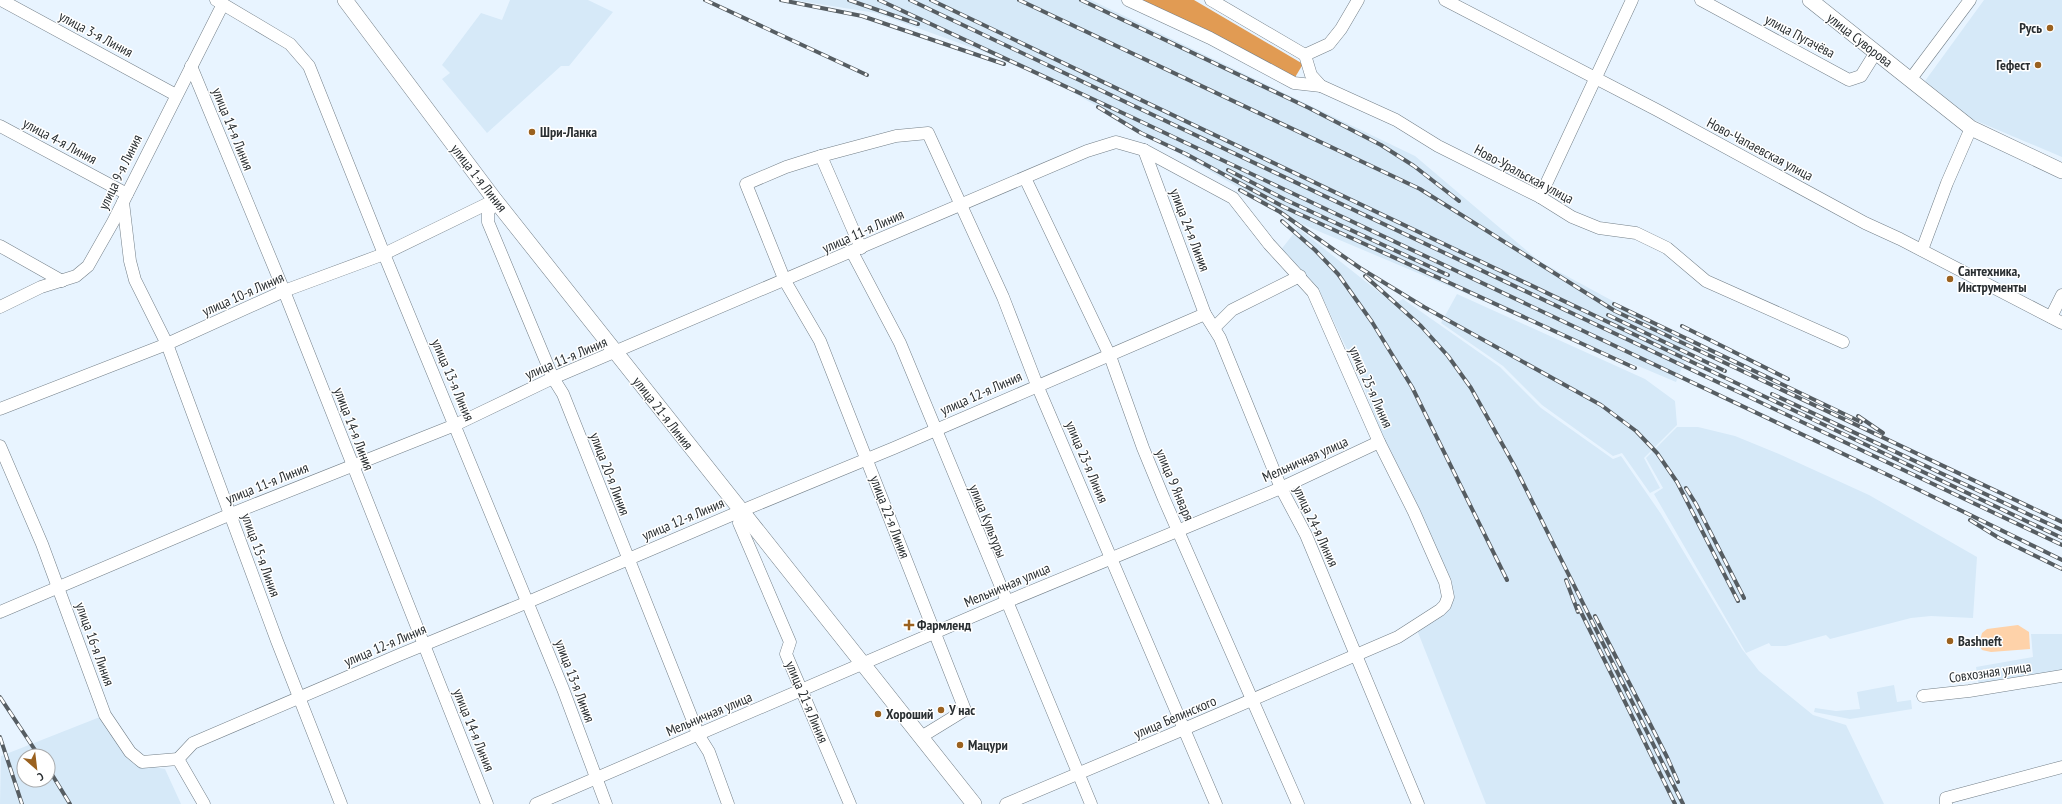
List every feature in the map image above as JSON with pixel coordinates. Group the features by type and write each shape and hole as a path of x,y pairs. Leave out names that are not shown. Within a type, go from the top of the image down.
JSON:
{"main road":[{"name":"улица 1-я Линия","path":"345,0 495,200 616,353"},
{"name":"улица Суворова","path":"1810,0 1971,128 2062,171"},
{"name":"улица 21-я Линия","path":"616,353 863,664"},
{"path":"863,664 974,804"}],"street":[{"name":"улица 3-я Линия","path":"1,0 176,95"},
{"path":"1128,0 1210,38 1294,84 1321,86"},
{"path":"1211,0 1305,55 1329,44 1340,30 1358,0"},
{"name":"Ново-Чапаевская улица","path":"1445,0 1596,78 1865,223 1922,250 2057,320"},
{"path":"1540,196 1632,0"},
{"name":"улица Пугачёва","path":"1701,0 1849,80 1861,76 1876,52"},
{"path":"1910,80 1970,0"},
{"name":"улица 9-я Линия","path":"0,307 41,287 76,276 88,266 125,198 221,3"},
{"name":"улица 13-я Линия","path":"221,3 290,44 310,66 384,254 563,689 606,804"},
{"name":"Ново-Уральская улица","path":"1305,55 1310,75 1321,86 1396,120 1438,146 1540,196 1572,216 1592,225 1636,233 1667,248 1706,280 1843,342"},
{"name":"улица 14-я Линия","path":"191,66 284,291 487,804"},
{"name":"улица 4-я Линия","path":"0,126 125,198"},
{"path":"1922,250 1947,183 1971,128"},
{"name":"улица 23-я Линия","path":"821,156 896,136 928,133 1003,296 1037,385 1216,804"},
{"name":"улица 11-я Линия","path":"0,612 58,586 231,514 455,425 553,378 616,353 1087,151 1116,142 1144,150"},
{"name":"улица 25-я Линия","path":"1144,150 1234,198 1269,244 1300,276 1313,292 1379,442 1414,512 1445,582 1448,597 1445,605 1440,610 1398,637 1355,655"},
{"name":"улица 24-я Линия","path":"1144,150 1205,314 1220,338 1281,488 1306,535 1418,804"},
{"name":"улица Культуры","path":"821,156 856,250 900,343 1006,602 1091,804"},
{"name":"улица 22-я Линия","path":"821,156 786,166 746,184 785,281 820,341 936,632 965,710 921,737"},
{"name":"улица 9 Января","path":"1025,178 1110,356 1143,448 1251,700 1298,804"},
{"name":"улица 15-я Линия","path":"125,198 130,261 135,280 167,344 299,697 341,804"},
{"name":"улица 10-я Линия","path":"0,408 167,344 284,291 384,254 495,200"},
{"name":"улица 20-я Линия","path":"495,200 488,213 488,222 553,378 563,394 627,560 699,736 709,752 728,804"},
{"path":"0,246 62,281"},
{"path":"1214,328 1232,310 1300,276"},
{"path":"2057,320 2062,295"},
{"name":"улица 12-я Линия","path":"178,759 193,742 868,459 1205,314"},
{"name":"Мельничная улица","path":"536,804 699,736 801,690 1178,529 1281,488 1379,442"},
{"name":"улица 16-я Линия","path":"0,446 58,586 105,714 130,752 142,762 178,759"},
{"name":"улица 21-я Линия","path":"741,511 739,523 790,642 786,654 850,804"},
{"name":"улица Белинского","path":"1006,804 1355,655"},
{"name":"Совхозная улица","path":"1922,696 1969,691 2062,676"},
{"path":"178,759 204,804"},
{"path":"1946,801 2062,767"}],"shaded area":[{"path":"510,0 588,0 613,12 569,66 561,66 487,133 442,79 450,73 442,65 481,13 502,20"},
{"path":"793,0 1091,0 1415,156 1539,261 1692,344 1676,382 1304,225 1034,70 876,13"},
{"path":"1141,0 1194,0 1303,64 1294,79"},
{"path":"1984,0 2062,0 2062,157 1972,119 1925,81"},
{"path":"1298,228 1394,304 1403,299 1500,367 1541,408 1613,459 1621,456 1661,514 1742,649 1759,671 1813,715 1846,725 1884,804 1486,804 1417,630 1435,614 1449,610 1452,581 1384,440 1361,379 1317,286 1280,251"},
{"path":"1457,294 1645,379 1675,401 1677,425 1644,458 1660,488 1650,493 1622,453 1613,456 1542,405 1503,366 1441,323"},
{"path":"1677,427 1698,427 1735,436 1779,454 1869,495 1977,557 1973,618 1931,616 1911,618 1830,639 1826,635 1786,646 1771,646 1769,643 1746,653 1654,494 1663,488 1646,458"},
{"path":"2018,625 2029,632 2030,649 1991,652 1982,650 1979,645 1982,633 1987,629"},
{"path":"2031,634 2062,634 2062,672 1979,686 1976,667 2033,657"},
{"path":"1894,685 1897,702 1911,700 1912,709 1850,719 1814,712 1815,708 1836,711 1860,709 1857,692"},
{"path":"100,717 138,764 165,769 181,804 0,804 1,756 16,750 16,788 56,788 56,748 21,748"}],"railway":[{"path":"705,0 867,75"},
{"path":"781,0 862,16 1004,64"},
{"path":"849,0 918,24"},
{"path":"879,0 1127,115 1909,485 2062,560"},
{"path":"910,0 2062,545"},
{"path":"931,0 2062,538"},
{"path":"1019,0 1420,189 1615,311 2062,522"},
{"path":"1081,0 1309,108 1381,145 1414,166 1459,201"},
{"path":"1098,107 1141,133 1186,154 1284,207 1635,368"},
{"path":"1228,170 1286,200 1448,275"},
{"path":"1240,190 1280,212 1360,268 1424,307 1601,405 1636,431 1657,453 1677,482 1738,601"},
{"path":"1282,221 1315,250 1338,274 1372,322 1412,387 1507,580"},
{"path":"1365,276 1421,326 1448,356 1471,388 1515,467 1683,804"},
{"path":"1614,304 1861,422"},
{"path":"1608,315 1725,371"},
{"path":"1682,326 1788,379"},
{"path":"1772,394 2062,530"},
{"path":"1858,416 1883,433"},
{"path":"1686,488 1696,504 1744,598"},
{"path":"1970,520 1999,538 2062,569"},
{"path":"1566,580 1578,612"},
{"path":"1578,606 1675,804"},
{"path":"1595,616 1667,757 1678,782"},
{"path":"0,697 34,748"},
{"path":"0,737 22,804"},
{"path":"56,781 70,804"}],"place":[{"name":"Русь","path":"2050,28"},
{"name":"Гефест","path":"2038,65"},
{"name":"Шри-Ланка","path":"532,132"},
{"name":"Сантехника, Инструменты","path":"1950,279"},
{"name":"Фармленд","path":"909,625"},
{"name":"Bashneft","path":"1950,641"},
{"name":"У нас","path":"941,710"},
{"name":"Хороший","path":"878,714"},
{"name":"Мацури","path":"960,745"}]}
